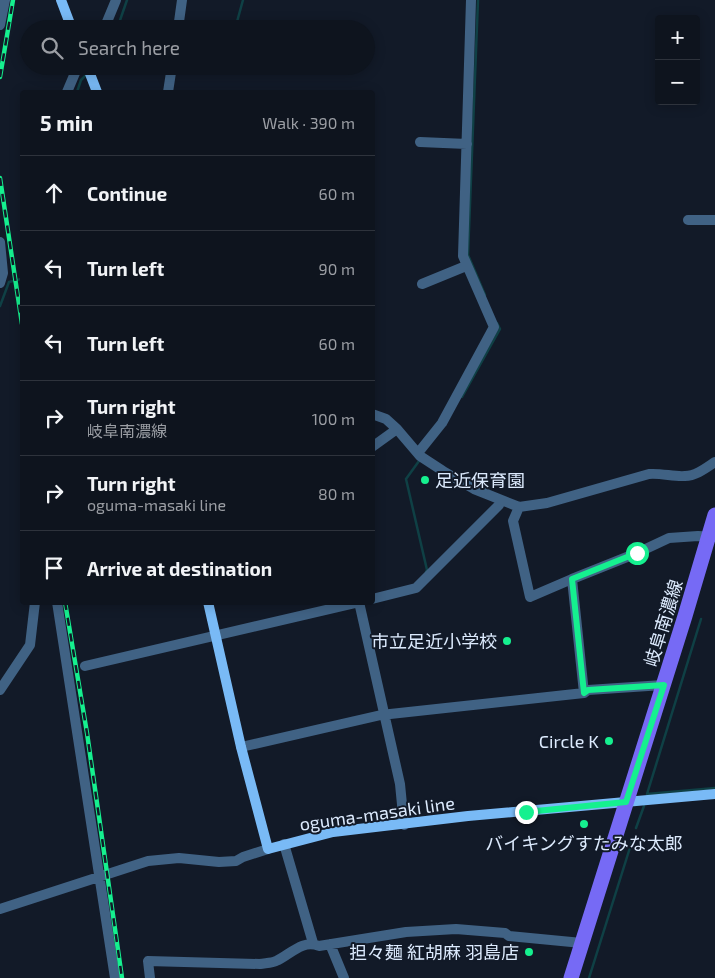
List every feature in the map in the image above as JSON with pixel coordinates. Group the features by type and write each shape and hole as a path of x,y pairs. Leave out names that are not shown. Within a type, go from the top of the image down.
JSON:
{"main road":[{"path":"61,0 69,20"},
{"path":"90,75 96,90"},
{"name":"岐阜南濃線","path":"571,978 713,534 715,515"},
{"path":"209,605 241,747 268,849"},
{"name":"oguma-masaki line","path":"268,849 333,832 468,816 715,794"}],"street":[{"path":"0,25 5,0"},
{"path":"108,20 116,0"},
{"path":"179,20 182,0"},
{"path":"418,453 442,423 494,327 463,256 471,0"},
{"path":"68,90 74,75"},
{"path":"168,90 171,75"},
{"path":"420,142 467,144"},
{"path":"688,220 715,220"},
{"path":"0,242 3,273 0,283"},
{"path":"422,284 466,266"},
{"path":"375,415 386,419 418,453 458,480 474,489 519,507 547,503 649,474 686,476 695,474 715,462"},
{"path":"375,445 397,429"},
{"path":"375,598 416,588 499,505 501,500"},
{"path":"519,507 514,522 530,597 669,538 713,534"},
{"path":"572,579 584,693"},
{"path":"0,690 30,645 35,605"},
{"path":"56,605 115,978"},
{"path":"85,666 351,605"},
{"path":"360,605 400,784 404,825"},
{"path":"241,747 355,720 385,715 584,693 588,690 664,685"},
{"path":"284,844 313,943"},
{"path":"0,909 160,858 219,862 236,861 244,856 268,849"},
{"path":"150,978 148,961 260,964 276,961 296,948 313,943 319,946 406,932 456,929 505,932 509,936 582,943"},
{"path":"330,944 344,978"}],"waterway":[{"path":"120,20 127,0"},
{"path":"237,20 243,0"},
{"path":"478,0 468,255 485,295"},
{"path":"78,90 81,80 86,75"},
{"path":"0,306 9,282 20,279"},
{"path":"462,397 500,329 497,323"},
{"path":"419,461 406,479 426,572"},
{"path":"701,619 647,794 715,788"},
{"path":"636,828 644,806"},
{"path":"589,978 633,838"}],"railway":[{"path":"0,77 13,0"},
{"path":"0,178 20,311"},
{"path":"66,605 87,733 122,978"}],"place":[{"name":"足近保育園","path":"425,480"},
{"name":"市立足近小学校","path":"507,641"},
{"name":"Circle K","path":"609,741"},
{"name":"バイキングすたみな太郎","path":"584,824"},
{"name":"担々麺 紅胡麻 羽島店","path":"529,952"}],"route":[{"path":"526,812 626,802 664,685 588,690 584,693 572,579 637,553"}]}
